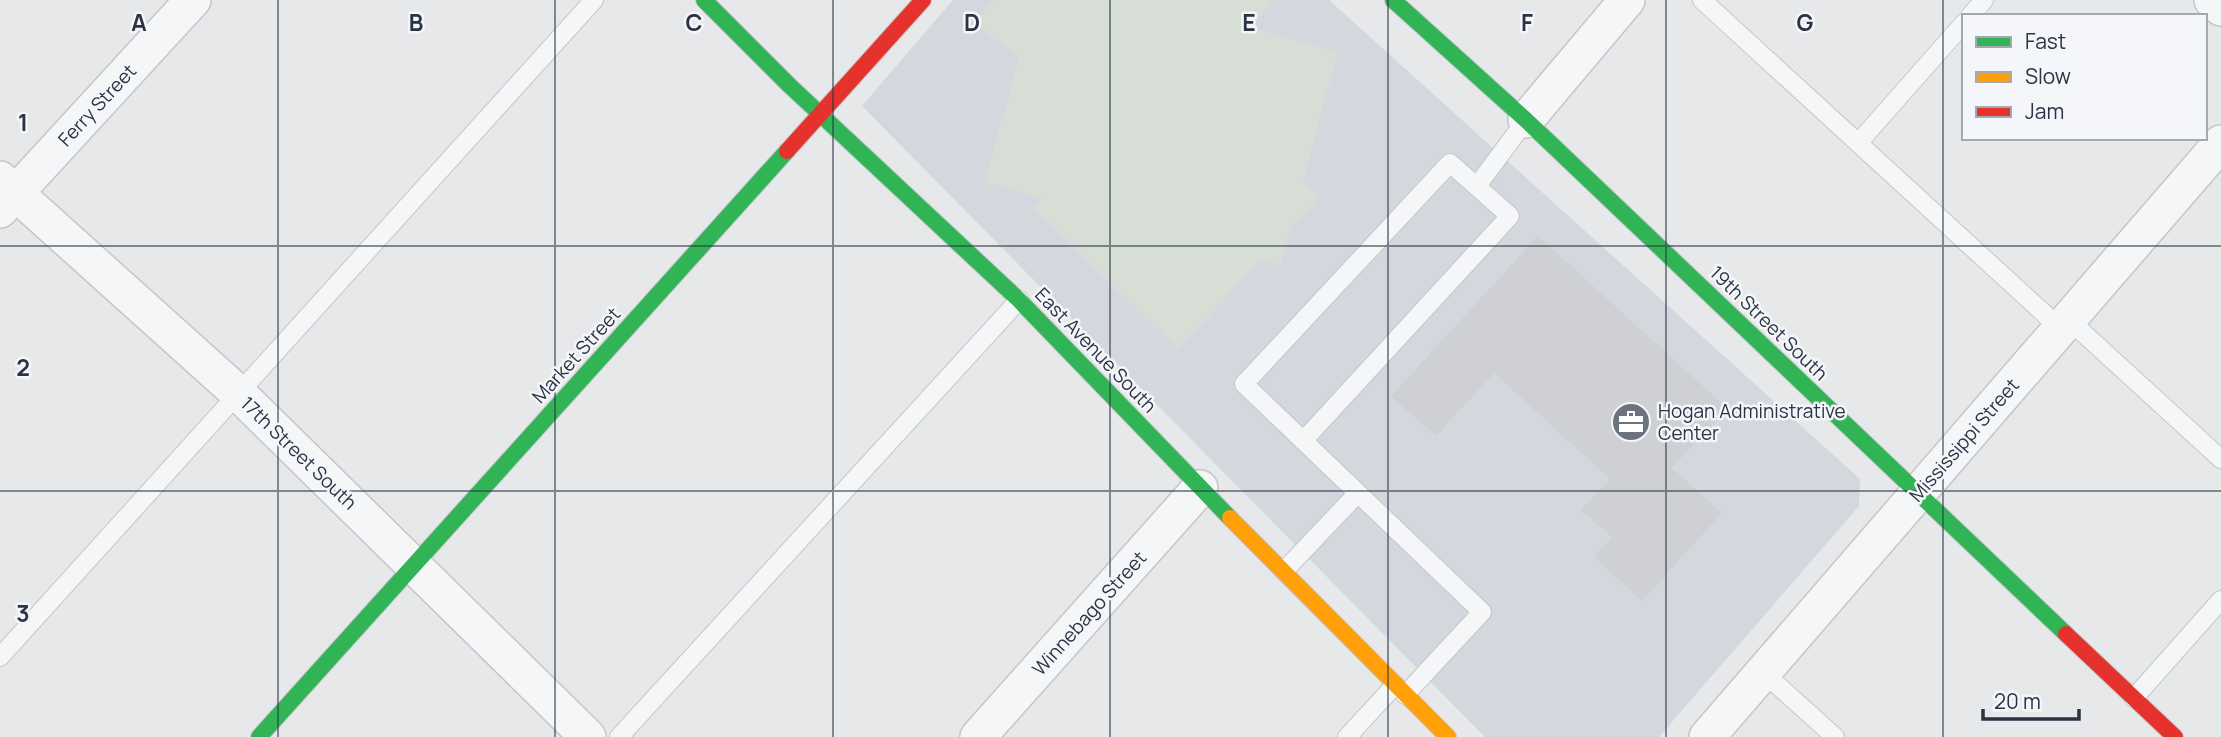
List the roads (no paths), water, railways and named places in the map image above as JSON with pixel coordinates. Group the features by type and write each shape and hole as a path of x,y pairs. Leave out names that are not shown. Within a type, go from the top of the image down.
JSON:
{"street":[{"name":"Ferry Street","path":"5,194 193,0"},
{"name":"East Avenue South","path":"704,0 822,116 1019,300 1200,488 1448,737"},
{"name":"Market Street","path":"259,737 822,116 923,0"},
{"name":"19th Street South","path":"1393,0 1526,120 2175,737"},
{"path":"1526,120 1627,0"},
{"path":"2213,0 2221,8"},
{"name":"Mississippi Street","path":"1707,737 2221,144"},
{"name":"17th Street South","path":"5,194 238,393 589,737"},
{"name":"Winnebago Street","path":"978,737 1200,488"}],"lane":[{"path":"0,657 594,0"},
{"path":"1702,0 1859,142 2221,459"},
{"path":"1972,14 1984,0"},
{"path":"1859,142 1962,25"},
{"path":"1476,186 1526,120"},
{"path":"1303,441 1510,216 1451,163 1244,384 1303,441 1358,494 1482,612 1347,737"},
{"path":"620,737 1019,300"},
{"path":"1284,571 1358,494"},
{"path":"2134,698 2221,600"},
{"path":"1764,673 1835,737"}],"place":[{"name":"Hogan Administrative Center","path":"1631,422"}]}
